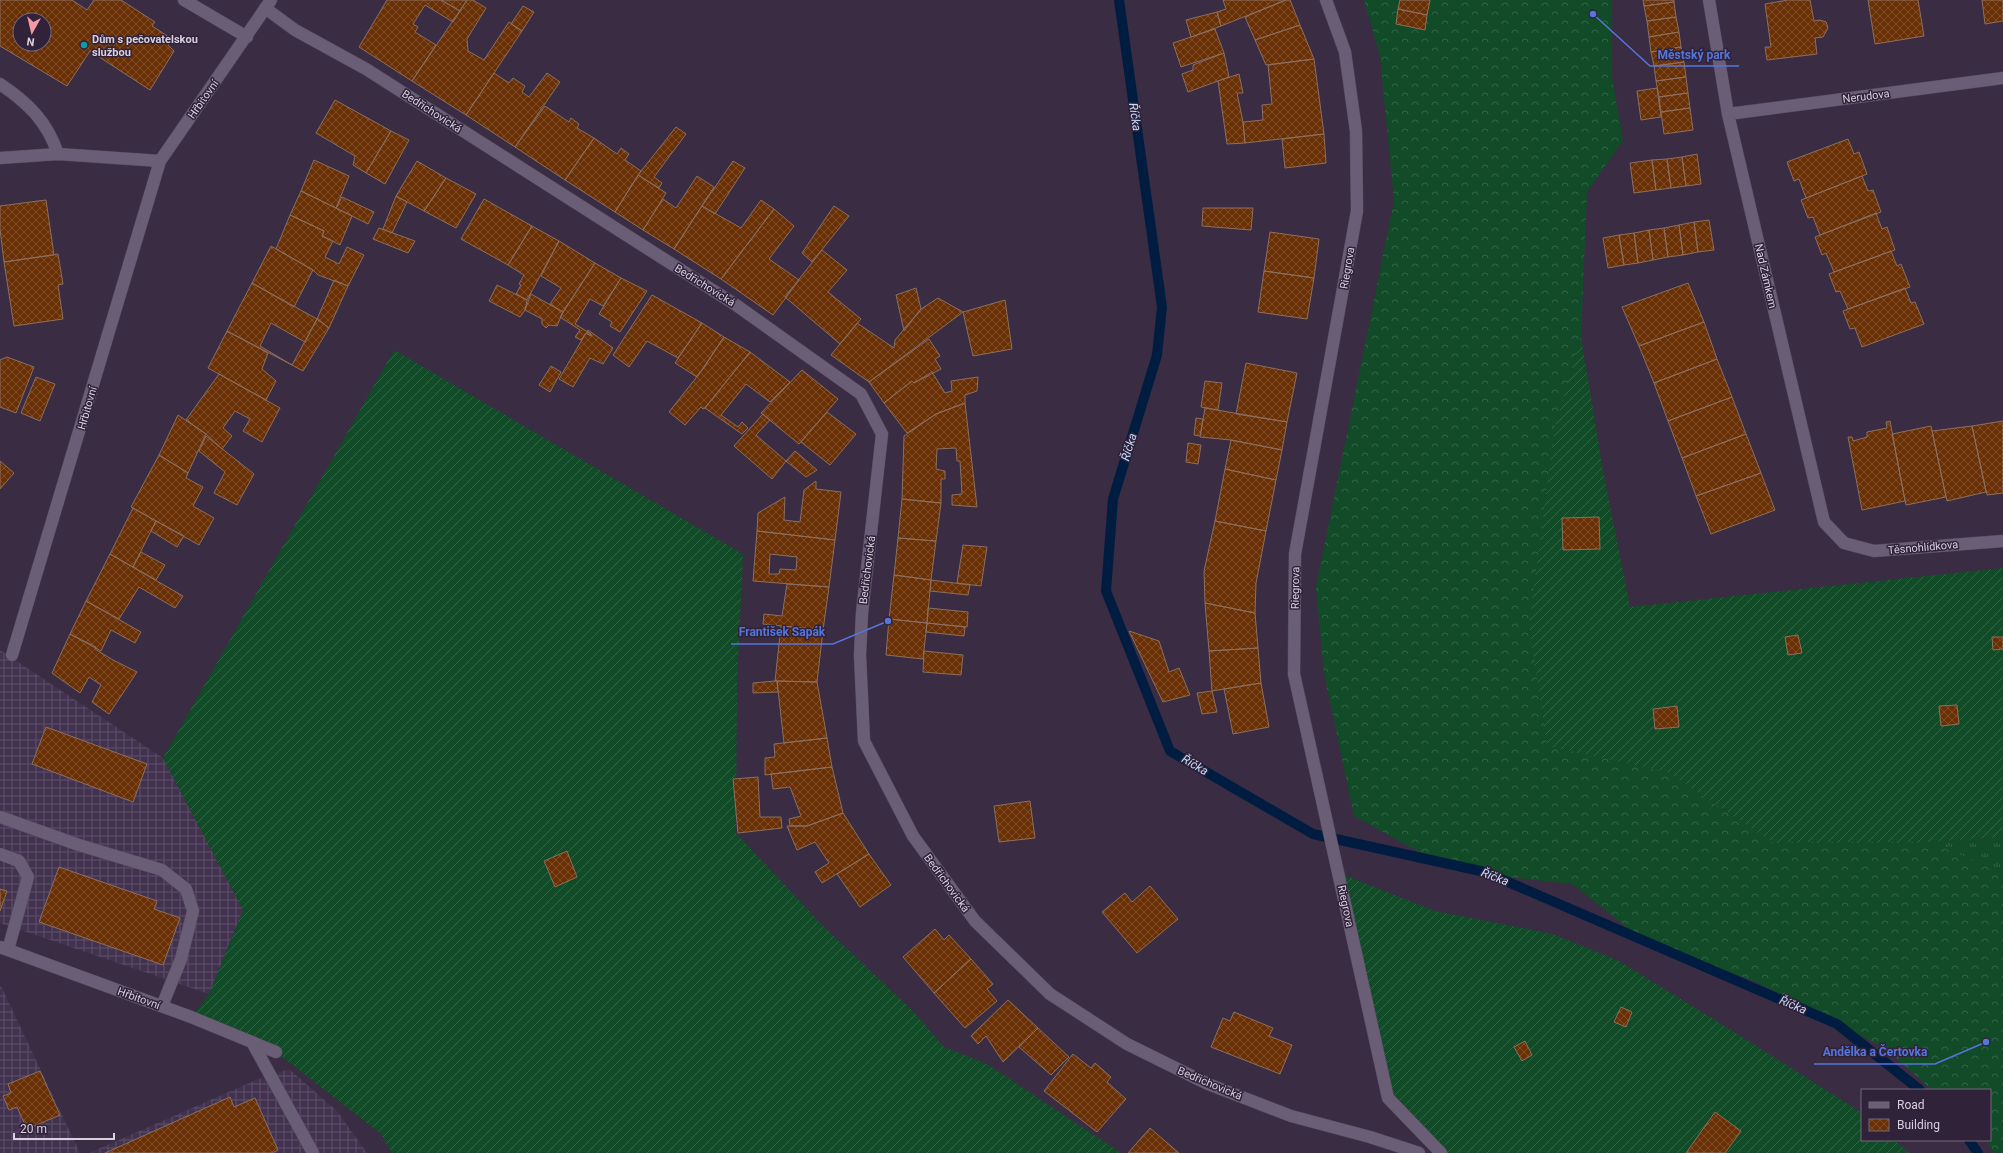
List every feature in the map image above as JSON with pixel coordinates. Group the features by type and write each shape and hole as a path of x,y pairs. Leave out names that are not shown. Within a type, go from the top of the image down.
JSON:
{"street":[{"path":"184,0 247,37"},
{"name":"Riegrova","path":"1326,0 1345,52 1356,131 1358,211 1295,554 1294,674 1388,1098 1441,1153"},
{"name":"Nad Zámkem","path":"1709,0 1728,114 1824,522 1844,543"},
{"name":"Hřbitovní","path":"12,655 160,161 247,37 268,4"},
{"name":"Bedřichovická","path":"268,4 295,30 366,69 736,305 861,394 882,434 862,613 860,655 864,741 913,836 980,926 1050,994 1127,1044 1208,1084 1291,1116 1370,1137 1419,1153"},
{"name":"Nerudova","path":"1728,114 2003,78"},
{"path":"0,84 23,100 51,134 58,154"},
{"path":"0,158 58,154 160,161"},
{"name":"Těsnohlídkova","path":"1844,543 1874,551 2003,541"},
{"path":"0,817 79,845 162,870 186,889 193,911 181,958 162,1006"},
{"path":"0,854 19,861 28,876 4,948"},
{"name":"Hřbitovní","path":"4,948 162,1006 276,1052"},
{"path":"252,1042 313,1153"}],"shaded area":[{"path":"0,650 163,758 243,910 209,994 0,923"},
{"path":"0,984 80,1153 0,1153"},
{"path":"289,1069 337,1111 367,1153 89,1153 256,1080"}],"green space":[{"path":"1364,0 1612,0 1612,78 1623,140 1587,192 1581,337 1555,427 1547,745 1667,772 1772,842 1928,842 2003,872 2003,1153 1994,1153 1987,1141 1991,1141 1991,1089 1931,1089 1885,1048 1756,982 1644,941 1572,884 1454,871 1354,816 1324,673 1316,587 1394,201 1380,56"},
{"path":"1581,337 1603,471 1630,607 2003,568 2003,837 1928,842 1772,842 1667,772 1547,746 1529,624 1555,427"},
{"path":"394,350 743,554 737,684 736,833 824,927 913,1011 944,1047 987,1064 1121,1153 392,1153 381,1134 276,1052 191,1017 209,994 243,910 163,758"},
{"path":"2003,837 2003,872 1928,842"},
{"path":"1339,873 1435,911 1553,934 1619,961 1861,1112 1861,1141 1895,1141 1909,1153 1441,1153 1388,1098"}],"building":[{"name":"Dům s pečovatelskou službou","path":"0,0 72,0 87,10 94,0 121,0 155,22 152,26 172,39 168,45 174,51 150,90 90,51 67,86 0,46"},
{"path":"387,0 441,0 460,11 453,22 425,5 413,24 418,27 415,32 436,45 412,81 359,47"},
{"path":"441,0 467,0 460,11"},
{"path":"467,0 473,0 486,8 467,39 468,51 484,60 509,22 522,31 466,115 412,81"},
{"path":"1223,0 1286,0 1221,26 1217,12 1226,9"},
{"path":"1286,0 1290,0 1300,25 1255,40 1245,17"},
{"path":"1400,0 1430,0 1427,15 1398,9"},
{"path":"1643,0 1674,0 1674,2 1644,6"},
{"path":"1788,0 1810,0 1814,21 1820,20 1826,22 1828,28 1823,37 1815,38 1817,54 1767,60 1765,47 1771,47 1765,4"},
{"path":"1868,0 1918,0 1924,36 1875,44"},
{"path":"1982,0 2003,0 2003,21 1985,24"},
{"path":"1674,2 1676,17 1647,21 1644,6"},
{"path":"523,6 534,12 522,31 511,24"},
{"path":"1398,9 1427,15 1425,30 1396,24"},
{"path":"1217,12 1221,26 1191,37 1186,20"},
{"path":"1676,17 1679,32 1649,37 1647,21"},
{"path":"1300,25 1314,59 1266,65 1255,40"},
{"path":"1215,29 1224,53 1181,67 1173,43"},
{"path":"1679,32 1681,47 1651,52 1649,37"},
{"path":"1681,47 1684,62 1654,66 1651,52"},
{"path":"1224,53 1229,77 1188,92 1182,74 1193,70 1193,65"},
{"path":"1314,59 1324,134 1245,143 1243,122 1263,120 1262,105 1272,104 1268,65"},
{"path":"1684,62 1686,77 1656,81 1654,66"},
{"path":"494,73 509,83 513,78 525,86 522,92 529,97 547,73 560,82 515,147 466,115"},
{"path":"1239,74 1243,93 1237,93 1243,122 1245,143 1227,144 1218,81"},
{"path":"1686,77 1688,93 1659,97 1656,81"},
{"path":"1657,88 1661,117 1641,120 1637,91"},
{"path":"1688,93 1690,108 1661,112 1659,97"},
{"path":"335,100 391,131 366,173 353,165 355,156 316,133"},
{"path":"545,106 569,122 571,118 579,124 577,128 594,138 565,180 515,147"},
{"path":"1690,108 1693,130 1664,134 1661,112"},
{"path":"676,127 686,134 654,177 662,183 659,188 638,175"},
{"path":"391,131 409,140 385,184 366,173"},
{"path":"1324,134 1326,163 1285,168 1282,139"},
{"path":"594,138 617,154 621,148 629,154 625,160 641,171 615,212 565,180"},
{"path":"1848,139 1854,154 1859,152 1867,174 1806,198 1799,179 1794,181 1787,162"},
{"path":"1697,154 1701,184 1686,186 1682,157"},
{"path":"1682,157 1686,186 1671,188 1667,159"},
{"path":"1667,159 1671,188 1656,190 1652,160"},
{"path":"314,160 349,176 336,208 301,191"},
{"path":"1652,160 1656,190 1634,193 1630,163"},
{"path":"417,161 446,178 424,211 396,196"},
{"path":"733,161 745,168 715,214 702,206"},
{"path":"638,175 666,193 643,230 615,212"},
{"path":"697,176 714,187 674,249 643,230 663,199 676,208"},
{"path":"1862,176 1868,191 1873,190 1881,212 1820,235 1813,217 1808,218 1801,200"},
{"path":"446,178 476,194 456,228 424,211"},
{"path":"301,191 352,216 340,245 322,236 324,231 290,215"},
{"path":"396,196 407,202 392,233 383,229"},
{"path":"342,197 374,212 368,224 336,208"},
{"path":"484,199 532,226 508,265 461,239"},
{"path":"46,200 54,255 4,262 0,229 0,206"},
{"path":"761,200 774,209 721,279 674,249 702,206 741,228"},
{"path":"834,206 849,216 812,262 802,253"},
{"path":"1203,208 1253,208 1251,230 1202,226"},
{"path":"774,209 794,226 769,259 799,280 773,315 721,279"},
{"path":"1876,213 1882,229 1887,227 1895,250 1834,272 1826,253 1822,255 1815,237"},
{"path":"290,215 324,231 322,236 333,241 325,257 339,264 347,247 364,255 348,286 318,275 313,270 276,249"},
{"path":"1709,220 1714,250 1698,252 1694,222"},
{"path":"1694,222 1698,252 1683,255 1679,225"},
{"path":"1679,225 1683,255 1668,257 1664,228"},
{"path":"532,226 559,241 527,300 516,294 524,275 508,265"},
{"path":"379,228 415,241 408,253 373,239"},
{"path":"1664,228 1668,257 1653,260 1649,230"},
{"path":"1649,230 1653,260 1638,263 1634,233"},
{"path":"1270,232 1319,239 1314,278 1264,271"},
{"path":"1634,233 1638,263 1624,265 1619,235"},
{"path":"1619,235 1624,265 1608,268 1603,238"},
{"path":"559,241 595,263 563,312 550,304 561,288 541,276"},
{"path":"271,246 313,270 294,307 252,283"},
{"path":"822,250 847,270 828,292 861,319 840,344 785,297"},
{"path":"1891,251 1897,266 1901,264 1910,287 1848,309 1840,291 1836,292 1829,274"},
{"path":"58,254 63,284 58,285 63,319 14,326 4,262"},
{"path":"595,263 621,278 603,306 590,299 575,324 591,334 591,336 586,333 581,340 575,337 580,330 560,317"},
{"path":"1264,271 1314,278 1307,319 1258,312"},
{"path":"621,278 647,291 620,332 610,326 612,322 599,314"},
{"path":"334,280 348,286 329,328 317,319"},
{"path":"252,283 317,319 305,342 271,323 260,346 292,365 227,331"},
{"path":"1688,283 1704,322 1639,346 1622,307"},
{"path":"497,285 527,300 525,310 520,317 489,301"},
{"path":"916,288 921,309 904,331 896,295"},
{"path":"1905,288 1911,303 1915,302 1924,324 1862,347 1855,328 1850,329 1843,311"},
{"path":"531,294 563,312 557,326 549,325 546,328 542,324 542,319 525,310"},
{"path":"652,295 702,323 678,358 647,341 629,367 613,355"},
{"path":"938,298 963,312 869,382 831,355 857,323 894,348 895,340 921,309"},
{"path":"1005,300 1012,349 973,356 963,312"},
{"path":"317,319 329,328 303,371 292,365"},
{"path":"1704,322 1717,359 1654,383 1639,346"},
{"path":"702,323 724,337 697,377 675,363"},
{"path":"588,330 613,348 603,364 590,358 573,387 559,379 586,333 591,336 591,334 587,332"},
{"path":"227,331 268,353 262,369 276,381 266,400 208,368"},
{"path":"724,337 750,352 705,408 703,409 701,407 685,425 669,412 703,369"},
{"path":"929,339 940,356 935,359 941,369 914,383 912,381 884,403 869,382"},
{"path":"750,352 790,382 770,402 746,384 721,415 738,427 742,422 748,428 742,434 705,408"},
{"path":"7,357 34,367 16,413 0,407 0,360"},
{"path":"1717,359 1732,397 1668,421 1654,383"},
{"path":"1246,363 1297,373 1287,422 1236,414"},
{"path":"551,366 561,372 550,392 539,385"},
{"path":"802,370 838,399 799,444 761,413"},
{"path":"932,372 945,393 952,391 951,381 978,377 977,391 965,395 965,403 936,414 907,433 884,403 912,381 914,383"},
{"path":"219,374 280,408 262,442 243,431 250,419 235,411 223,428 232,436 222,449 206,434 186,420"},
{"path":"36,377 55,384 40,421 21,413"},
{"path":"1205,381 1222,383 1218,410 1201,407"},
{"path":"1732,397 1746,434 1682,458 1668,421"},
{"path":"965,403 977,507 952,505 952,495 962,494 960,461 957,461 956,448 937,449 936,469 945,471 945,479 941,479 941,503 902,499 904,436 936,414"},
{"path":"1205,408 1287,422 1282,450 1231,440 1200,437"},
{"path":"827,412 856,434 830,465 801,442"},
{"path":"763,414 770,420 756,435 786,461 772,479 734,446"},
{"path":"178,415 206,434 188,473 159,455"},
{"path":"1196,418 1203,419 1200,436 1194,435"},
{"path":"1890,421 1905,501 1862,510 1848,437 1852,437 1853,441 1867,437 1867,432 1887,428 1886,422"},
{"path":"2003,421 2003,493 1987,495 1972,426"},
{"path":"1931,426 1946,497 1906,505 1892,434"},
{"path":"1972,426 1986,492 1947,501 1932,431"},
{"path":"1746,434 1761,473 1696,496 1682,458"},
{"path":"206,436 254,474 237,505 214,493 225,472 199,451"},
{"path":"1231,440 1282,450 1276,480 1225,469"},
{"path":"1188,443 1201,445 1198,464 1186,462"},
{"path":"795,451 817,470 806,477 786,461"},
{"path":"159,455 188,473 186,478 203,487 193,506 214,518 199,545 131,507"},
{"path":"0,461 14,473 0,489"},
{"path":"1225,469 1276,480 1266,531 1215,521"},
{"path":"1761,473 1775,510 1711,534 1696,496"},
{"path":"816,481 816,489 841,492 835,540 757,531 758,513 785,497 784,520 800,522 804,490"},
{"path":"902,499 941,503 936,541 898,538"},
{"path":"133,508 156,521 133,567 110,554"},
{"path":"1599,517 1600,549 1563,550 1562,518"},
{"path":"156,521 184,536 177,547 151,531"},
{"path":"1215,521 1266,531 1256,583 1255,613 1205,603 1204,571"},
{"path":"757,531 835,540 829,587 753,581","holes":["770,554 797,557 796,570 780,569 779,574 769,574"]},
{"path":"898,538 936,541 931,580 894,575"},
{"path":"963,545 987,547 981,586 957,583"},
{"path":"141,552 165,565 156,580 133,567"},
{"path":"110,554 183,596 175,608 139,587 119,619 86,601"},
{"path":"894,575 931,580 927,623 889,619"},
{"path":"931,580 970,585 968,595 930,591"},
{"path":"787,584 829,587 823,630 763,624 764,614 782,616"},
{"path":"86,601 141,632 135,643 111,630 101,651 70,634"},
{"path":"1205,603 1255,613 1258,648 1209,651"},
{"path":"928,608 968,612 967,627 927,623"},
{"path":"889,619 927,623 923,659 886,655"},
{"path":"927,623 965,627 964,636 926,632"},
{"path":"781,626 823,630 817,682 775,681"},
{"path":"1129,631 1159,641 1169,672 1179,668 1190,695 1163,702"},
{"path":"70,634 96,647 95,649 113,660 137,672 109,714 92,702 101,685 89,677 80,693 52,673"},
{"path":"1798,635 1802,653 1788,655 1785,637"},
{"path":"1992,637 2003,637 2003,649 1993,650"},
{"path":"1258,648 1261,683 1212,691 1209,651"},
{"path":"924,651 963,655 961,675 923,672"},
{"path":"777,681 778,692 753,693 753,683"},
{"path":"777,681 817,682 827,738 784,743"},
{"path":"1261,683 1269,727 1233,734 1224,689"},
{"path":"1212,691 1217,712 1202,714 1197,693"},
{"path":"1957,705 1959,724 1941,726 1939,706"},
{"path":"1677,706 1679,727 1655,729 1653,709"},
{"path":"46,727 147,764 133,802 32,764"},
{"path":"827,738 832,767 765,775 765,758 775,757 774,744"},
{"path":"832,767 843,813 807,826 790,826 789,819 801,816 790,787 773,789 771,774"},
{"path":"758,777 760,817 781,817 782,828 738,833 733,779"},
{"path":"1030,801 1035,838 999,842 994,806"},
{"path":"843,813 869,854 822,883 815,872 829,863 815,842 797,850 787,826 807,826"},
{"path":"567,851 577,877 555,887 544,861"},
{"path":"869,854 891,885 860,907 837,874"},
{"path":"59,867 157,901 154,909 180,918 163,965 39,922"},
{"path":"1150,886 1178,919 1137,953 1102,912 1125,893 1132,902"},
{"path":"0,889 7,891 0,911"},
{"path":"935,929 944,940 949,935 971,959 934,993 903,957"},
{"path":"971,959 993,984 987,989 997,1001 965,1028 934,993"},
{"path":"1008,1000 1038,1028 1003,1062 986,1036 978,1044 971,1036"},
{"path":"1621,1007 1632,1012 1626,1027 1614,1022"},
{"path":"1234,1012 1273,1028 1269,1036 1292,1045 1280,1074 1211,1047 1223,1018 1230,1021"},
{"path":"1038,1028 1069,1057 1051,1075 1019,1047"},
{"path":"1525,1041 1532,1055 1522,1061 1514,1047"},
{"path":"1073,1054 1091,1068 1095,1063 1111,1077 1107,1082 1126,1099 1097,1132 1044,1091"},
{"path":"40,1071 60,1115 27,1129 17,1107 9,1110 3,1096 11,1093 8,1084"},
{"path":"230,1097 234,1107 255,1098 278,1150 272,1153 105,1153"},
{"path":"1715,1112 1741,1131 1725,1153 1686,1153"},
{"path":"1150,1128 1179,1153 1128,1153"}],"waterway":[{"name":"Říčka","path":"1119,0 1162,307 1157,355 1113,499 1106,591 1170,751 1313,834 1485,872 1837,1024 1919,1089"},
{"name":"Říčka","path":"1970,1141 1978,1153"}],"place":[{"name":"Městský park","path":"1593,14"},
{"name":"Dům s pečovatelskou službou","path":"84,45"},
{"name":"František Sapák","path":"888,621"},
{"name":"Andělka a Čertovka","path":"1986,1042"}]}
